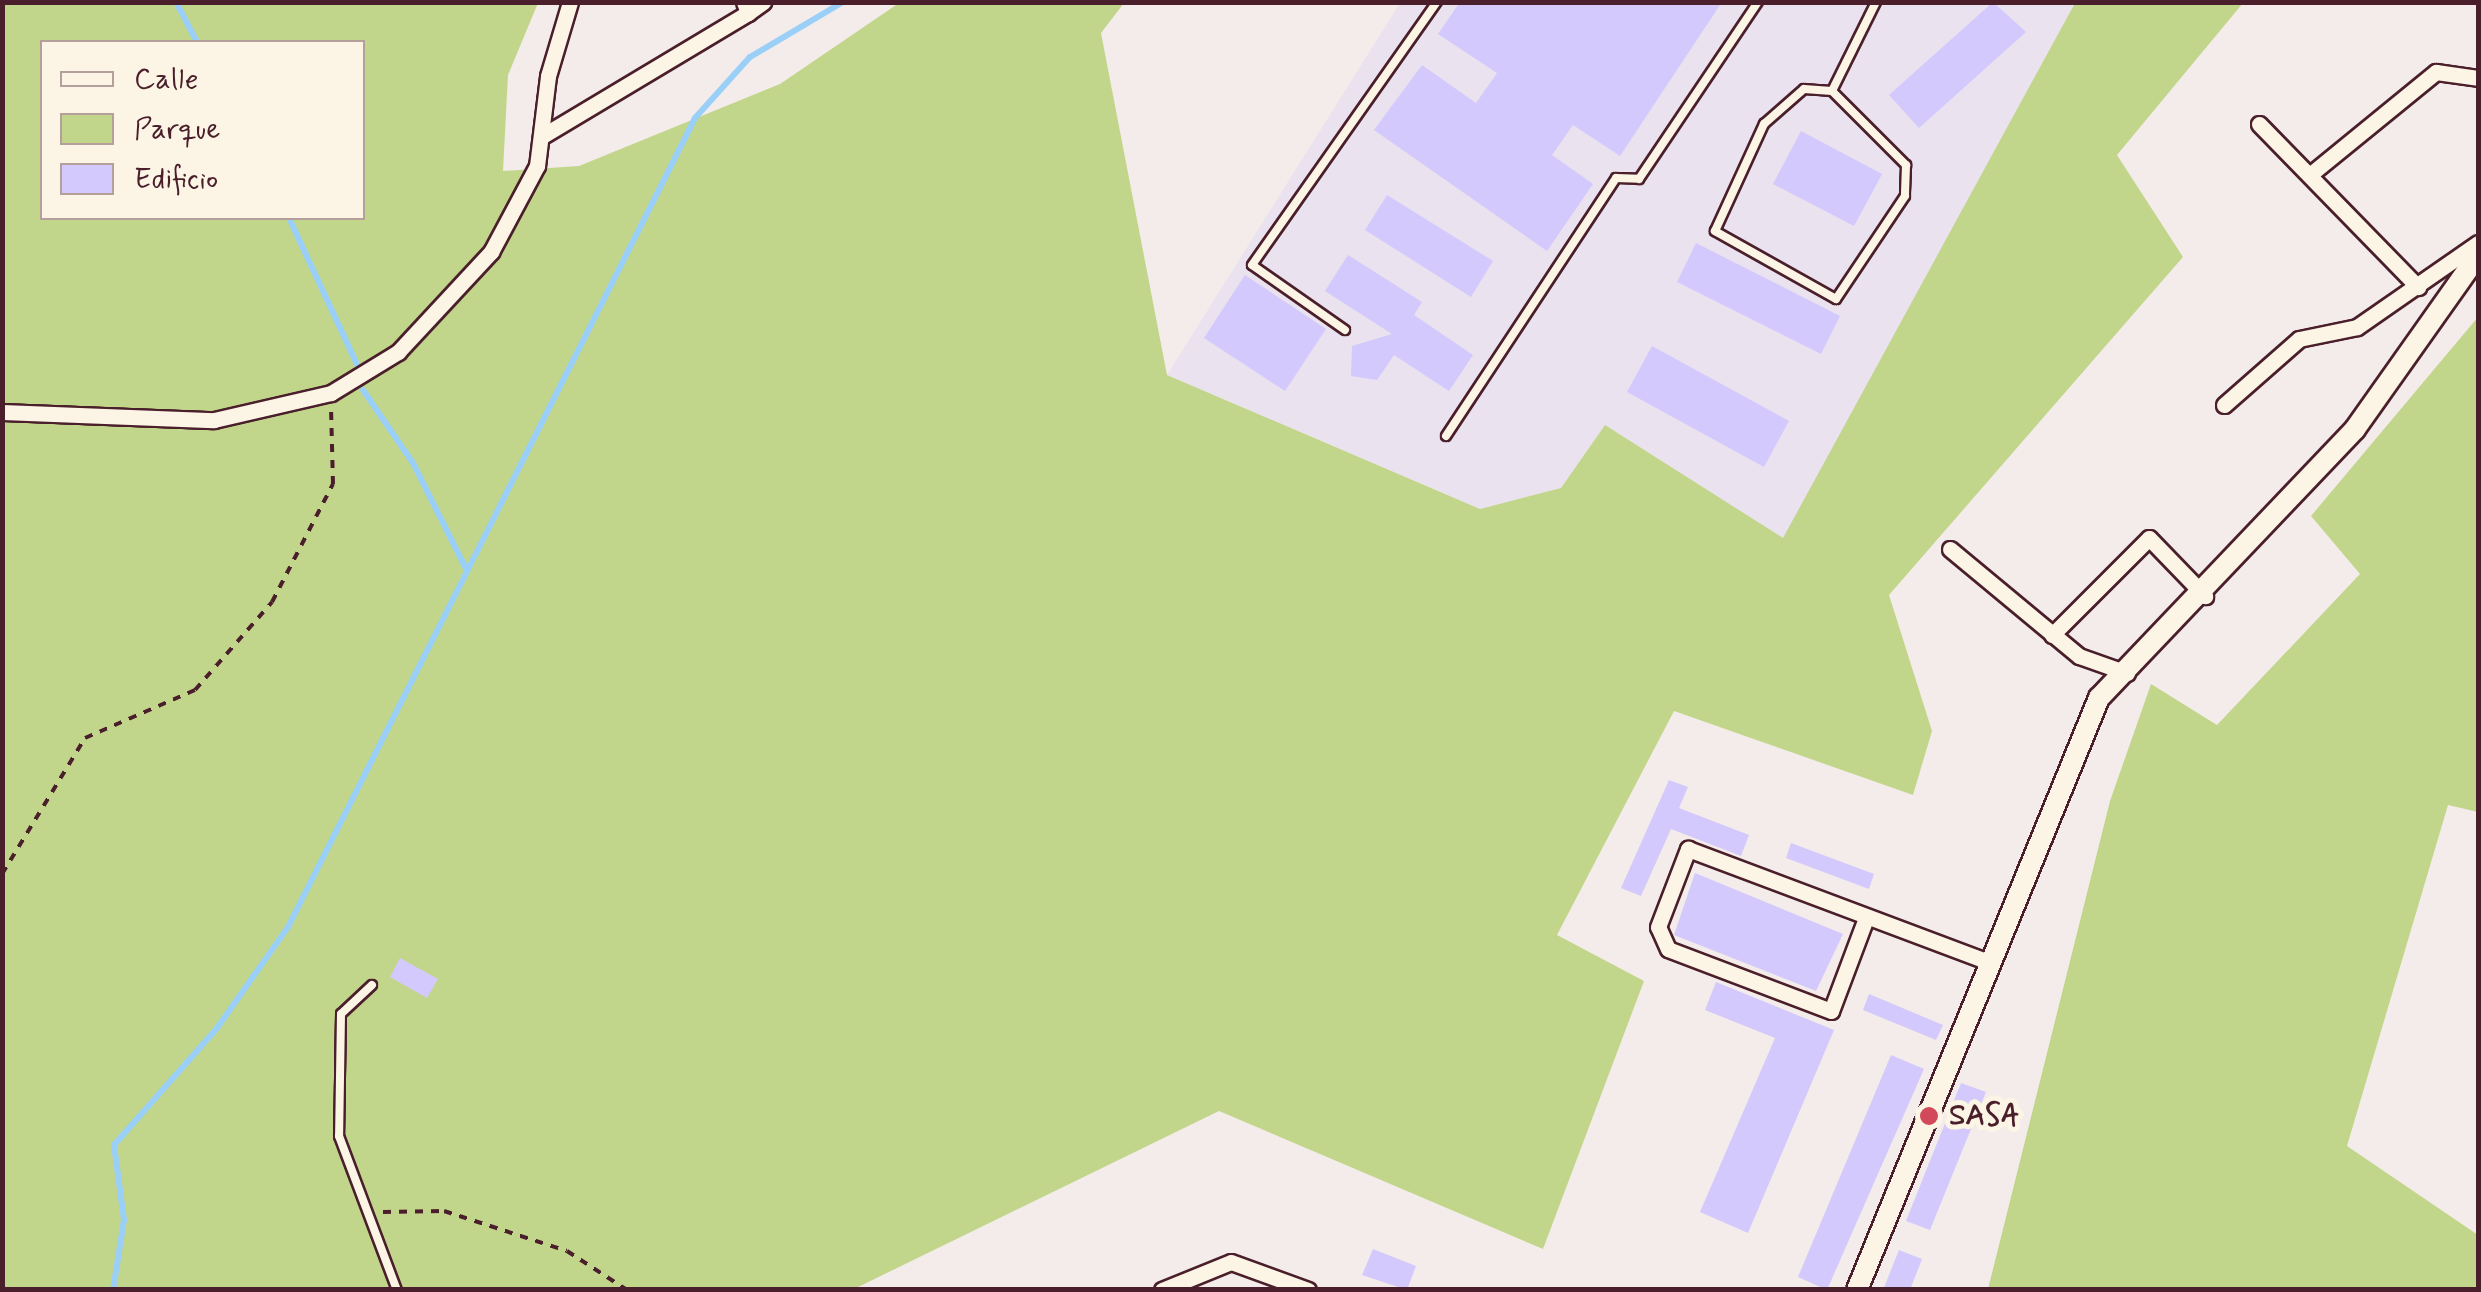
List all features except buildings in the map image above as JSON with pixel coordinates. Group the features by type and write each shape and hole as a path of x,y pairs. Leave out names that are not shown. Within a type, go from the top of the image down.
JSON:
{"street":[{"path":"2,412 214,420 330,393 398,352 491,252 544,135 548,76 570,2"},
{"path":"544,135 746,8 763,2"},
{"path":"2312,173 2436,72 2478,78"},
{"path":"2258,124 2312,173 2418,287"},
{"path":"2224,405 2299,338 2357,328 2478,242"},
{"path":"1857,1290 2099,698 2205,596 2355,429 2478,256"},
{"path":"2052,635 2149,538 2205,596"},
{"path":"1950,549 2052,635 2126,672"},
{"path":"1866,918 1830,1011 1668,949 1658,927 1688,848 1989,962"},
{"path":"1162,1290 1231,1262 1308,1290"}],"lane":[{"path":"1345,330 1252,265 1437,2"},
{"path":"1446,436 1616,178 1639,179 1758,2"},
{"path":"1832,91 1876,2"},
{"path":"1804,88 1832,91 1906,164 1905,196 1836,299 1715,231 1764,124 1804,88"},
{"path":"372,985 341,1014 339,1136 363,1212 397,1290"}],"path":[{"path":"2,874 86,738 195,690 272,602 333,484 330,393"},
{"path":"363,1212 444,1212 566,1251 627,1290"}],"shaded area":[{"path":"1400,3 2075,3 1784,539 1605,425 1561,488 1480,509 1167,375"}],"green space":[{"path":"3,3 538,3 508,75 503,171 579,166 780,84 899,3 1124,3 1101,33 1167,375 1480,509 1561,488 1605,425 1783,538 2075,3 2243,3 2117,155 2183,257 1889,595 1932,731 1913,795 1674,711 1557,935 1644,981 1543,1249 1219,1111 854,1289 3,1290"},
{"path":"2478,317 2478,812 2448,805 2347,1146 2478,1235 2478,1289 1988,1289 2110,801 2151,684 2217,725 2360,574 2311,516"}],"waterway":[{"path":"176,2 196,40"},
{"path":"113,1290 124,1220 114,1145 217,1028 288,927 695,118 750,57 843,2"},
{"path":"290,220 360,371"},
{"path":"363,390 413,463 466,569"}],"place":[{"name":"SASA","path":"1929,1116"}]}
